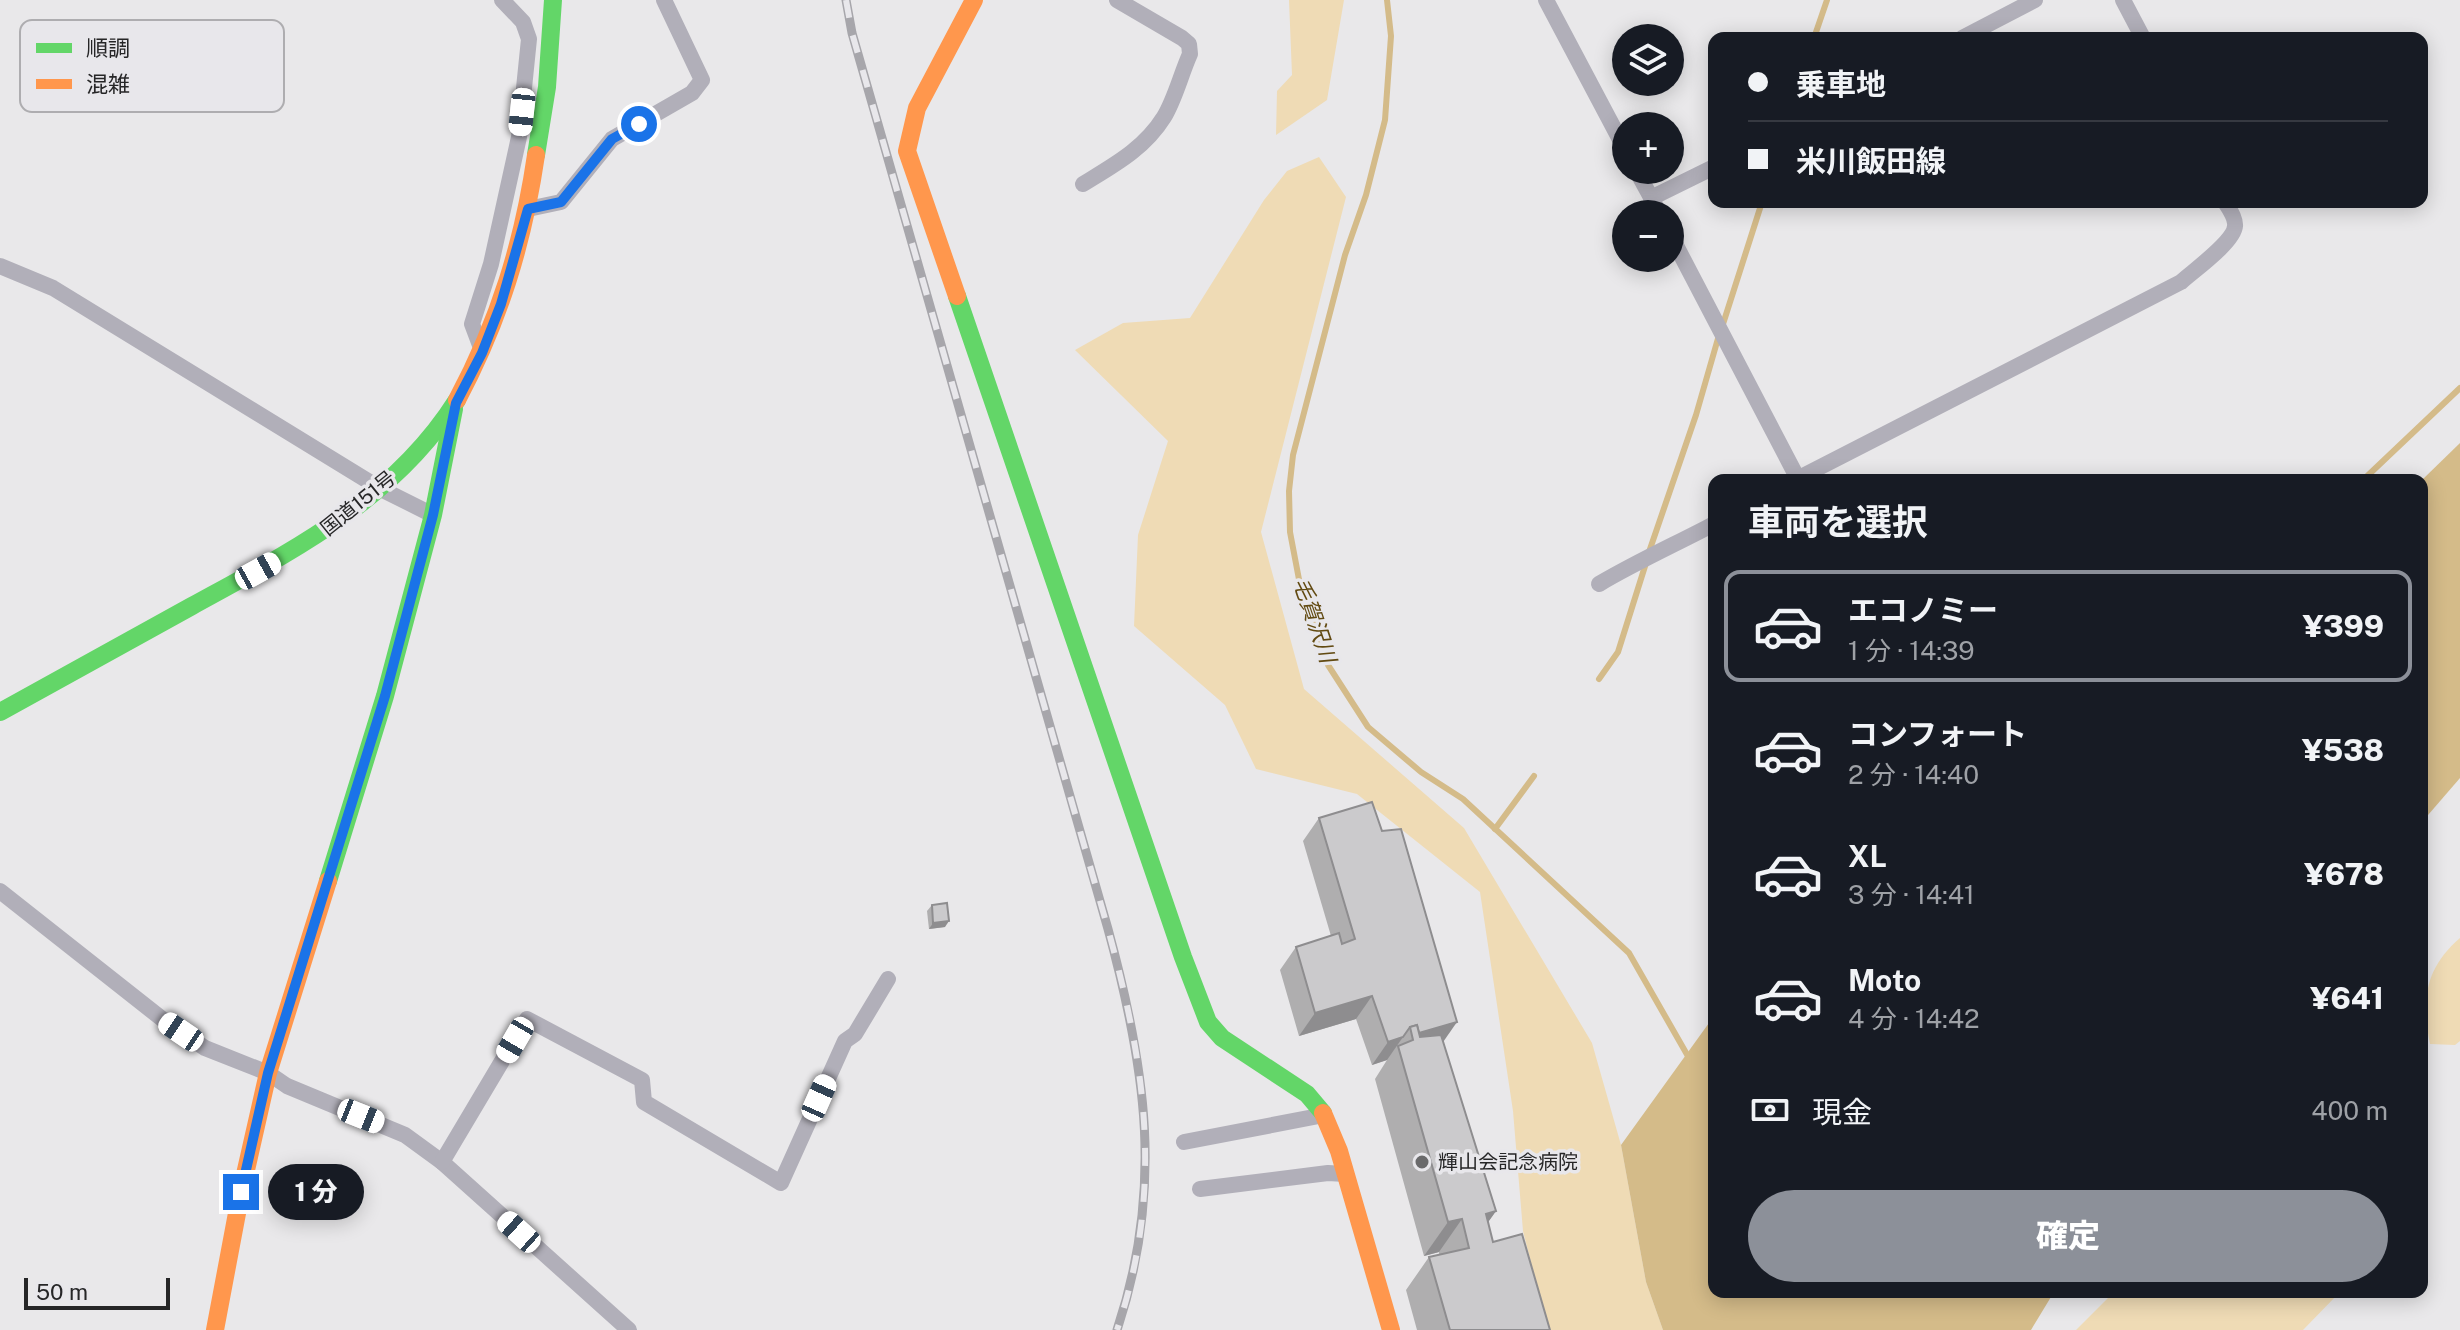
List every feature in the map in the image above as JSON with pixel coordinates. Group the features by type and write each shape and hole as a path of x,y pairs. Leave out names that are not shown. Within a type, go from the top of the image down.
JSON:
{"main road":[{"name":"国道151号","path":"0,712 305,544 381,489 427,440 456,403 482,353 501,304 528,209 547,87 553,0"},
{"path":"974,0 917,108 907,151 1208,1022 1222,1038 1307,1094 1324,1115 1345,1174 1391,1330"},
{"path":"215,1330 241,1192 268,1073 382,706 433,515 456,403"}],"street":[{"path":"482,353 472,324 491,264 519,137 529,39 523,22 502,0"},
{"path":"528,209 561,202 612,139 692,93 702,80 664,0"},
{"path":"1083,184 1133,153 1154,132 1166,115 1190,54 1189,44 1182,38 1117,0"},
{"path":"1546,0 1612,125"},
{"path":"1974,32 2035,0"},
{"path":"2123,0 2140,32"},
{"path":"1644,184 1651,198 1708,170"},
{"path":"1806,474 2181,282 2231,234 2235,221 2228,208"},
{"path":"1684,261 1793,474"},
{"path":"0,266 53,288 381,489 433,515"},
{"path":"1599,584 1632,564 1708,527"},
{"path":"0,891 166,1022 205,1048 405,1135 442,1162 629,1330"},
{"path":"442,1162 527,1019 642,1080 644,1102 781,1183 845,1041 860,1027 888,979"},
{"path":"1184,1142 1324,1115"},
{"path":"1200,1189 1328,1173 1345,1174"}],"shaded area":[{"path":"1289,0 1344,0 1327,100 1276,135 1277,91 1292,75"},
{"path":"1319,157 1346,197 1261,532 1304,689 1464,828 1592,1043 1621,1145 1646,1282 1663,1330 1548,1330 1523,1231 1513,1111 1480,892 1357,794 1256,769 1225,705 1134,626 1138,535 1168,441 1075,350 1123,323 1190,318 1264,200 1287,171"},
{"path":"2460,443 2460,778 2428,815 2428,474"},
{"path":"2460,938 2460,1041 2455,1045 2430,1044 2428,986 2448,949"},
{"path":"1708,1024 1708,1298 2050,1298 2031,1330 1663,1330 1646,1282 1621,1145"},
{"path":"2108,1298 2334,1298 2303,1330 2076,1330"}],"building":[{"path":"1372,802 1382,831 1401,829 1457,1022 1419,1033 1417,1025 1410,1027 1403,1037 1388,1042 1372,996 1315,1013 1296,947 1339,933 1342,944 1355,939 1319,818"},
{"path":"947,903 949,921 933,923 932,905"},
{"path":"1417,1025 1420,1037 1441,1035 1496,1211 1486,1214 1493,1242 1522,1234 1550,1330 1450,1330 1429,1257 1469,1248 1462,1219 1448,1222 1398,1046 1413,1040 1410,1027"}],"waterway":[{"name":"毛賀沢川","path":"1387,0 1391,36 1385,120 1366,195 1345,255 1293,455 1289,491 1290,532 1301,590 1328,665 1368,727 1421,772 1463,799 1629,953 1689,1058"},
{"path":"1816,32 1827,0"},
{"path":"1723,324 1760,208"},
{"path":"1649,552 1696,415 1719,335"},
{"path":"2369,474 2460,388"},
{"path":"1599,679 1618,652 1646,563"},
{"path":"1495,829 1534,776"}],"railway":[{"path":"846,0 852,33 1108,929 1132,1030 1140,1080 1145,1178 1132,1278 1117,1330"}],"traffic: fast":[{"path":"536,155 547,87 553,0"},
{"path":"957,296 1208,1022 1222,1038 1307,1094 1323,1113"},
{"path":"0,712 267,565 338,520 403,467 432,435 457,400"},
{"path":"328,881 385,696 433,515 454,409"}],"traffic: slow":[{"path":"957,296 907,151 917,108 974,0"},
{"path":"457,400 485,341 507,281 524,220 536,155"},
{"path":"215,1330 241,1192 268,1073 328,881"},
{"path":"1323,1113 1339,1151 1391,1330"}],"place":[{"name":"輝山会記念病院","path":"1422,1162"}],"route":[{"path":"241,1192 268,1073 385,696 433,515 456,403 482,353 501,304 528,209 561,202 612,139 639,124"}]}
